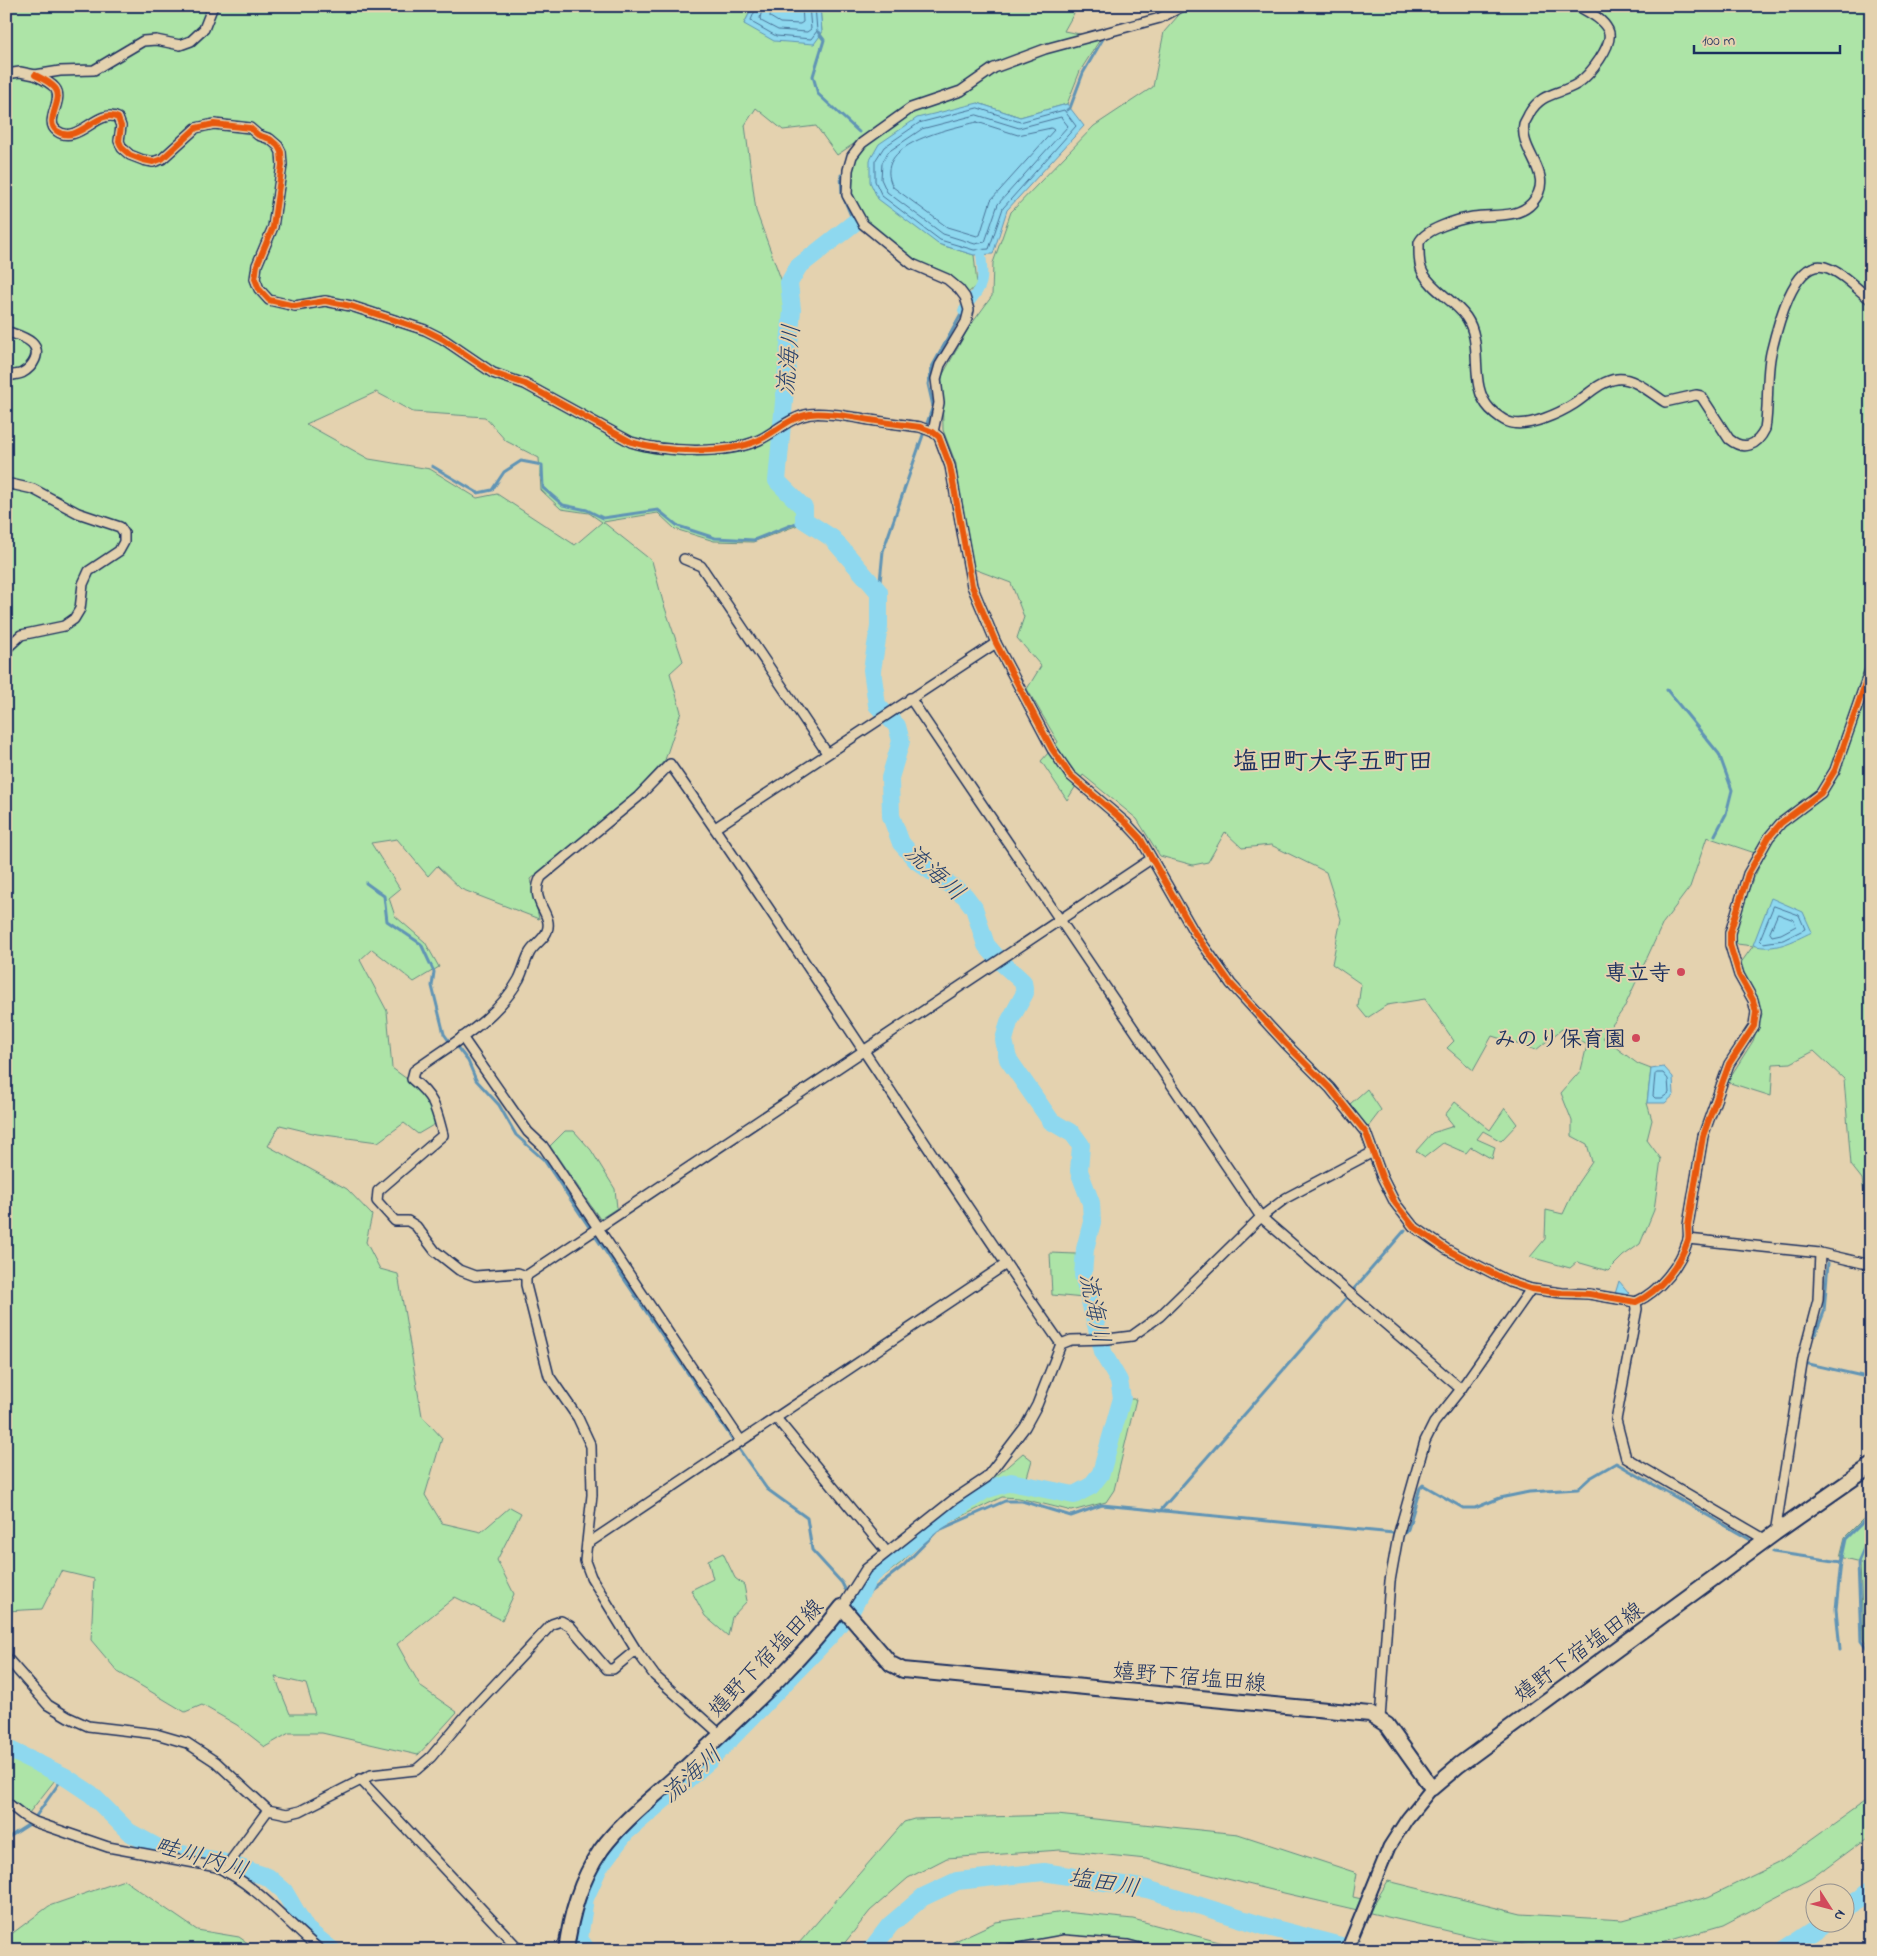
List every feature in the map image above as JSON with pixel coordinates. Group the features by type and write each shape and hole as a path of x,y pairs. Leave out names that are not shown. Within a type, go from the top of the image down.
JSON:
{"main road":[{"name":"嬉野下宿塩田線","path":"1432,1788 1459,1765 1770,1536 1871,1466"},
{"name":"嬉野下宿塩田線","path":"566,1950 570,1921 582,1884 600,1852 620,1828 721,1735 796,1661 824,1631 842,1607 891,1664 903,1670 1370,1714 1380,1719"},
{"path":"1380,1719 1387,1725 1432,1788"}],"street":[{"path":"35,75 60,71 94,70 143,41 156,40 180,45 191,41 204,29 213,6"},
{"path":"933,432 939,403 936,380 940,365 966,322 969,310 965,297 947,279 912,264 863,224 847,195 848,170 852,156 862,143 910,108 961,91 994,68 1045,49 1160,18 1183,6"},
{"path":"1578,6 1599,19 1608,30 1609,39 1597,63 1579,82 1543,97 1532,108 1524,123 1525,141 1540,172 1541,184 1538,195 1531,205 1515,214 1473,217 1450,223 1429,232 1420,242 1418,260 1423,273 1466,317 1473,331 1478,381 1482,398 1490,409 1512,423 1524,423 1552,416 1574,404 1601,384 1617,379 1627,380 1665,402 1696,395 1701,396 1729,439 1734,444 1745,447 1754,444 1761,438 1765,429 1768,412 1770,355 1784,308 1796,281 1811,268 1824,266 1839,274 1871,300"},
{"path":"6,74 20,72 35,75 54,86 58,92 58,101 52,119 53,127 58,132 66,134 75,133 106,116 113,115 118,118 121,126 119,140 122,148 130,155 143,160 152,162 162,159 196,128 214,124 250,128 258,135 270,139 278,146 281,152 282,165 273,227 257,265 255,279 258,289 269,300 296,306 325,301 351,306 425,330 443,339 493,373 525,384 631,442 650,448 674,450 734,448 758,440 790,421 808,414 828,414 920,427 933,432 939,437 950,466 972,586 996,643 1052,748 1070,775 1126,823 1140,838 1194,932 1231,984 1285,1043 1330,1088 1366,1133 1395,1202 1413,1226 1446,1249 1510,1282 1531,1289 1589,1294 1636,1302 1656,1289 1669,1275 1688,1239 1688,1225 1703,1136 1729,1064 1754,1026 1756,1012 1753,1000 1739,975 1730,945 1730,933 1748,874 1769,837 1781,823 1821,793 1828,784 1835,770 1871,667"},
{"path":"6,331 32,343 36,351 36,360 22,373 6,376"},
{"path":"6,483 33,489 78,512 120,527 124,533 124,542 118,550 89,571 82,584 80,609 74,619 64,626 21,635 6,649"},
{"path":"684,559 701,566 827,754"},
{"path":"715,828 996,643"},
{"path":"910,698 1262,1217 1461,1390"},
{"path":"526,1276 518,1273 474,1276 459,1270 436,1251 416,1226 408,1221 395,1221 377,1201 378,1191 443,1135 434,1102 426,1090 412,1079 414,1071 494,1014 519,979 529,952 547,931 549,922 539,902 537,886 541,877 638,797 670,764 715,828 1061,1344"},
{"path":"526,1276 1151,859"},
{"path":"462,1037 528,1132 543,1146 741,1441"},
{"path":"842,1607 866,1569 953,1500 986,1478 1025,1426 1037,1405 1061,1344 1072,1340 1132,1336 1160,1316 1262,1217 1286,1198 1373,1152"},
{"path":"1688,1239 1820,1253 1871,1265"},
{"path":"1636,1302 1637,1309 1616,1420 1626,1458 1770,1536 1803,1357 1818,1300 1820,1253"},
{"path":"586,1544 1006,1264"},
{"path":"526,1276 526,1285 549,1376 578,1418 591,1446 592,1495 584,1561 591,1577 636,1650 655,1676 721,1735"},
{"path":"1380,1719 1390,1581 1399,1533 1425,1441 1434,1423 1461,1390 1531,1289"},
{"path":"776,1418 886,1552"},
{"path":"6,1657 48,1705 68,1717 88,1726 156,1734 187,1743 216,1762 268,1810 287,1814 300,1811 371,1775 416,1770 431,1757 466,1714 552,1624 561,1621 570,1626 607,1669 613,1669 636,1650"},
{"path":"360,1779 520,1950"},
{"path":"1347,1950 1389,1847 1407,1819 1432,1788"},
{"path":"6,1802 35,1822 108,1847 217,1867 263,1899 320,1950"},
{"path":"226,1872 232,1859 268,1810"},
{"path":"1007,1950 1064,1940 1128,1945 1147,1950"}],"green space":[{"path":"6,6 753,6 744,24 822,33 820,6 1078,6 1064,31 1101,38 1080,71 1067,104 1020,117 978,103 938,244 974,255 977,285 968,293 952,277 912,260 867,221 852,193 854,162 861,139 837,155 816,126 783,130 756,108 745,125 756,211 782,282 787,315 772,481 801,510 798,525 753,542 714,541 675,529 658,513 603,522 652,561 663,602 683,661 670,673 681,712 665,760 633,795 531,879 539,919 461,889 437,866 428,876 397,839 371,843 400,889 389,898 395,916 425,942 439,967 414,982 372,949 360,960 387,1011 392,1068 426,1093 435,1124 418,1134 404,1123 378,1142 317,1134 280,1125 268,1146 347,1189 372,1215 366,1242 380,1269 398,1274 422,1416 442,1438 425,1495 442,1523 481,1532 510,1507 521,1513 497,1560 514,1594 502,1620 455,1597 397,1644 421,1687 457,1712 418,1755 322,1733 289,1733 265,1747 237,1725 202,1705 185,1712 118,1672 91,1640 94,1579 61,1571 42,1609 6,1611","holes":["376,392 413,412 485,417 506,441 539,458 541,490 561,509 589,513 602,522 575,545 497,494 477,498 430,469 369,459 306,424","275,1677 306,1684 315,1714 290,1714"]},
{"path":"1189,6 1871,6 1871,1218 1866,1209 1862,1179 1851,1165 1844,1079 1814,1051 1791,1063 1773,1064 1771,1096 1727,1082 1753,1041 1762,1014 1740,964 1753,946 1737,944 1731,928 1764,856 1707,837 1690,887 1663,923 1624,1008 1603,1038 1638,1064 1651,1069 1647,1103 1652,1120 1647,1140 1661,1159 1654,1210 1640,1244 1623,1256 1608,1271 1577,1262 1570,1268 1530,1257 1545,1239 1546,1210 1563,1214 1577,1184 1592,1162 1587,1144 1572,1136 1572,1121 1561,1093 1581,1070 1587,1045 1562,1029 1536,1050 1492,1036 1473,1070 1447,1048 1454,1041 1425,999 1387,1005 1367,1018 1358,1007 1361,984 1332,964 1341,919 1326,872 1271,845 1242,848 1225,832 1208,862 1193,865 1160,856 1137,819 1083,775 1067,800 1041,761 1058,742 1027,689 1041,666 1017,638 1024,617 1011,583 974,569 961,512 956,464 943,430 942,376 968,329 992,296 993,263 1011,212 1094,126 1153,87 1164,32 1184,9"},
{"path":"1367,1089 1381,1110 1368,1127 1350,1104"},
{"path":"1455,1102 1490,1130 1505,1108 1517,1124 1501,1141 1483,1131 1477,1139 1495,1147 1492,1159 1471,1147 1466,1153 1443,1143 1425,1157 1416,1151 1432,1133 1454,1126 1445,1115"},
{"path":"565,1131 574,1131 591,1150 615,1189 617,1208 600,1219 550,1146"},
{"path":"1050,1253 1076,1254 1084,1298 1052,1295"},
{"path":"1127,1399 1136,1399 1114,1490 1106,1502 1072,1511 1019,1498 1002,1497 936,1529 901,1563 874,1583 872,1578 932,1526 983,1496 995,1477 1023,1453 1032,1460 1023,1491 1074,1501 1095,1489 1104,1475"},
{"path":"1871,1511 1871,1651 1863,1639 1860,1562 1840,1557 1845,1537"},
{"path":"723,1553 735,1578 744,1585 747,1601 732,1617 728,1636 705,1616 691,1590 713,1579 708,1560"},
{"path":"6,1755 55,1780 29,1813 6,1795"},
{"path":"1871,1797 1871,1835 1813,1878 1723,1925 1647,1947 1624,1950 1556,1950 1474,1937 1146,1859 1060,1850 947,1858 908,1878 870,1911 839,1950 793,1950 904,1822 914,1819 1057,1815 1238,1834 1357,1873 1353,1897 1375,1902 1388,1881 1521,1914 1623,1920 1708,1897 1779,1863"},
{"path":"124,1880 197,1930 239,1937 258,1950 6,1950 6,1938 49,1906"},
{"path":"1064,1912 1133,1919 1249,1950 936,1950 996,1922"}],"water":[{"path":"753,6 820,6 822,33 814,44 774,41 744,24"},
{"path":"978,103 1020,117 1067,104 1084,126 1007,210 993,254 974,255 938,244 878,199 870,182 870,160 879,144 917,118"},
{"path":"1771,898 1803,912 1812,932 1791,942 1776,946 1761,947 1753,945"},
{"path":"1664,1067 1673,1077 1674,1095 1665,1103 1647,1103 1651,1069"},
{"path":"1619,1281 1629,1293 1626,1297 1615,1294"}],"waterway":[{"path":"818,32 824,40 813,76 818,94 859,132"},
{"path":"1067,110 1070,108 1083,73 1104,37"},
{"path":"841,175 842,194 854,223"},
{"name":"流海川","path":"852,1609 869,1577 931,1525 985,1490 1011,1482 1074,1495 1091,1486 1101,1473 1122,1398 1119,1381 1104,1355 1083,1275 1085,1249 1092,1222 1091,1203 1079,1171 1081,1145 1073,1134 1051,1121 1008,1059 1004,1040 1009,1022 1025,993 1023,982 986,945 974,908 965,896 917,861 901,843 891,816 890,778 901,741 897,726 877,705 872,670 879,627 879,592 832,538 804,520 804,508 777,481 792,310 789,283 798,267 854,223"},
{"path":"963,311 981,285 983,273 981,254"},
{"path":"879,592 883,551 933,406 928,384 932,367 963,311"},
{"path":"432,466 478,493 492,490 504,472 521,461 542,465 543,488 563,505 587,510 603,518 658,510 678,526 715,538 754,540 804,520"},
{"path":"1667,690 1719,754 1732,790 1726,814 1715,835"},
{"path":"366,883 384,896 387,921 421,944 434,972 432,986 444,1034 449,1041"},
{"path":"457,1047 468,1061 476,1080 499,1105 516,1135 544,1160 589,1227"},
{"path":"1353,1290 1405,1230"},
{"path":"595,1236 733,1440"},
{"path":"1815,1335 1824,1312 1828,1263"},
{"path":"1160,1511 1347,1297"},
{"path":"1809,1364 1871,1378"},
{"path":"739,1449 767,1489 807,1518 812,1550 842,1583 845,1589"},
{"path":"857,1602 903,1566 937,1531 1005,1501 1022,1501 1071,1516 1102,1505 1404,1534 1408,1529 1420,1488 1423,1485 1463,1508 1475,1508 1500,1498 1529,1492 1578,1489 1590,1478 1616,1463 1749,1539"},
{"path":"1840,1650 1836,1609 1841,1562 1846,1539 1871,1514"},
{"path":"1871,1540 1865,1546 1858,1562 1861,1641 1871,1655"},
{"path":"1773,1552 1841,1562"},
{"name":"流海川","path":"587,1950 579,1939 585,1898 599,1867 625,1833 711,1759 828,1638 845,1617"},
{"name":"畦川内川","path":"6,1748 64,1776 91,1794 129,1832 162,1850 219,1861 268,1877 284,1891 306,1929 332,1950"},
{"path":"36,1816 64,1776"},
{"path":"6,1839 28,1825"},
{"name":"塩田川","path":"871,1950 890,1925 923,1897 957,1881 1044,1872 1147,1889 1264,1926 1356,1950"},
{"name":"塩田川","path":"1854,1903 1871,1889"},
{"name":"塩田川","path":"1784,1950 1808,1934"}],"cycle path":[{"path":"35,75 51,84 57,93 58,98 52,122 53,127 57,131 73,134 103,118 110,116 118,118 121,126 119,141 122,148 130,155 143,160 153,162 162,159 196,128 214,124 250,128 258,135 270,139 278,146 281,152 282,165 273,227 257,265 255,279 259,289 269,300 295,306 325,301 351,306 425,330 443,339 493,373 525,384 631,442 644,445 677,450 730,448 759,440 790,421 810,414 834,414 920,427 933,432 939,437 950,466 972,586 996,643 1052,749 1070,775 1126,823 1140,838 1194,932 1231,984 1285,1043 1330,1088 1366,1133 1382,1177 1395,1203 1413,1226 1446,1249 1510,1282 1531,1289 1589,1294 1636,1302 1661,1284 1680,1259 1688,1240 1688,1225 1703,1136 1729,1064 1754,1026 1756,1012 1753,1000 1739,975 1730,945 1730,933 1748,874 1769,837 1781,823 1821,793 1835,770 1871,667"}],"place":[{"name":"専立寺","path":"1681,972"},
{"name":"みのり保育園","path":"1636,1038"}],"district":[{"name":"塩田町大字五町田","path":"1333,760"}]}
